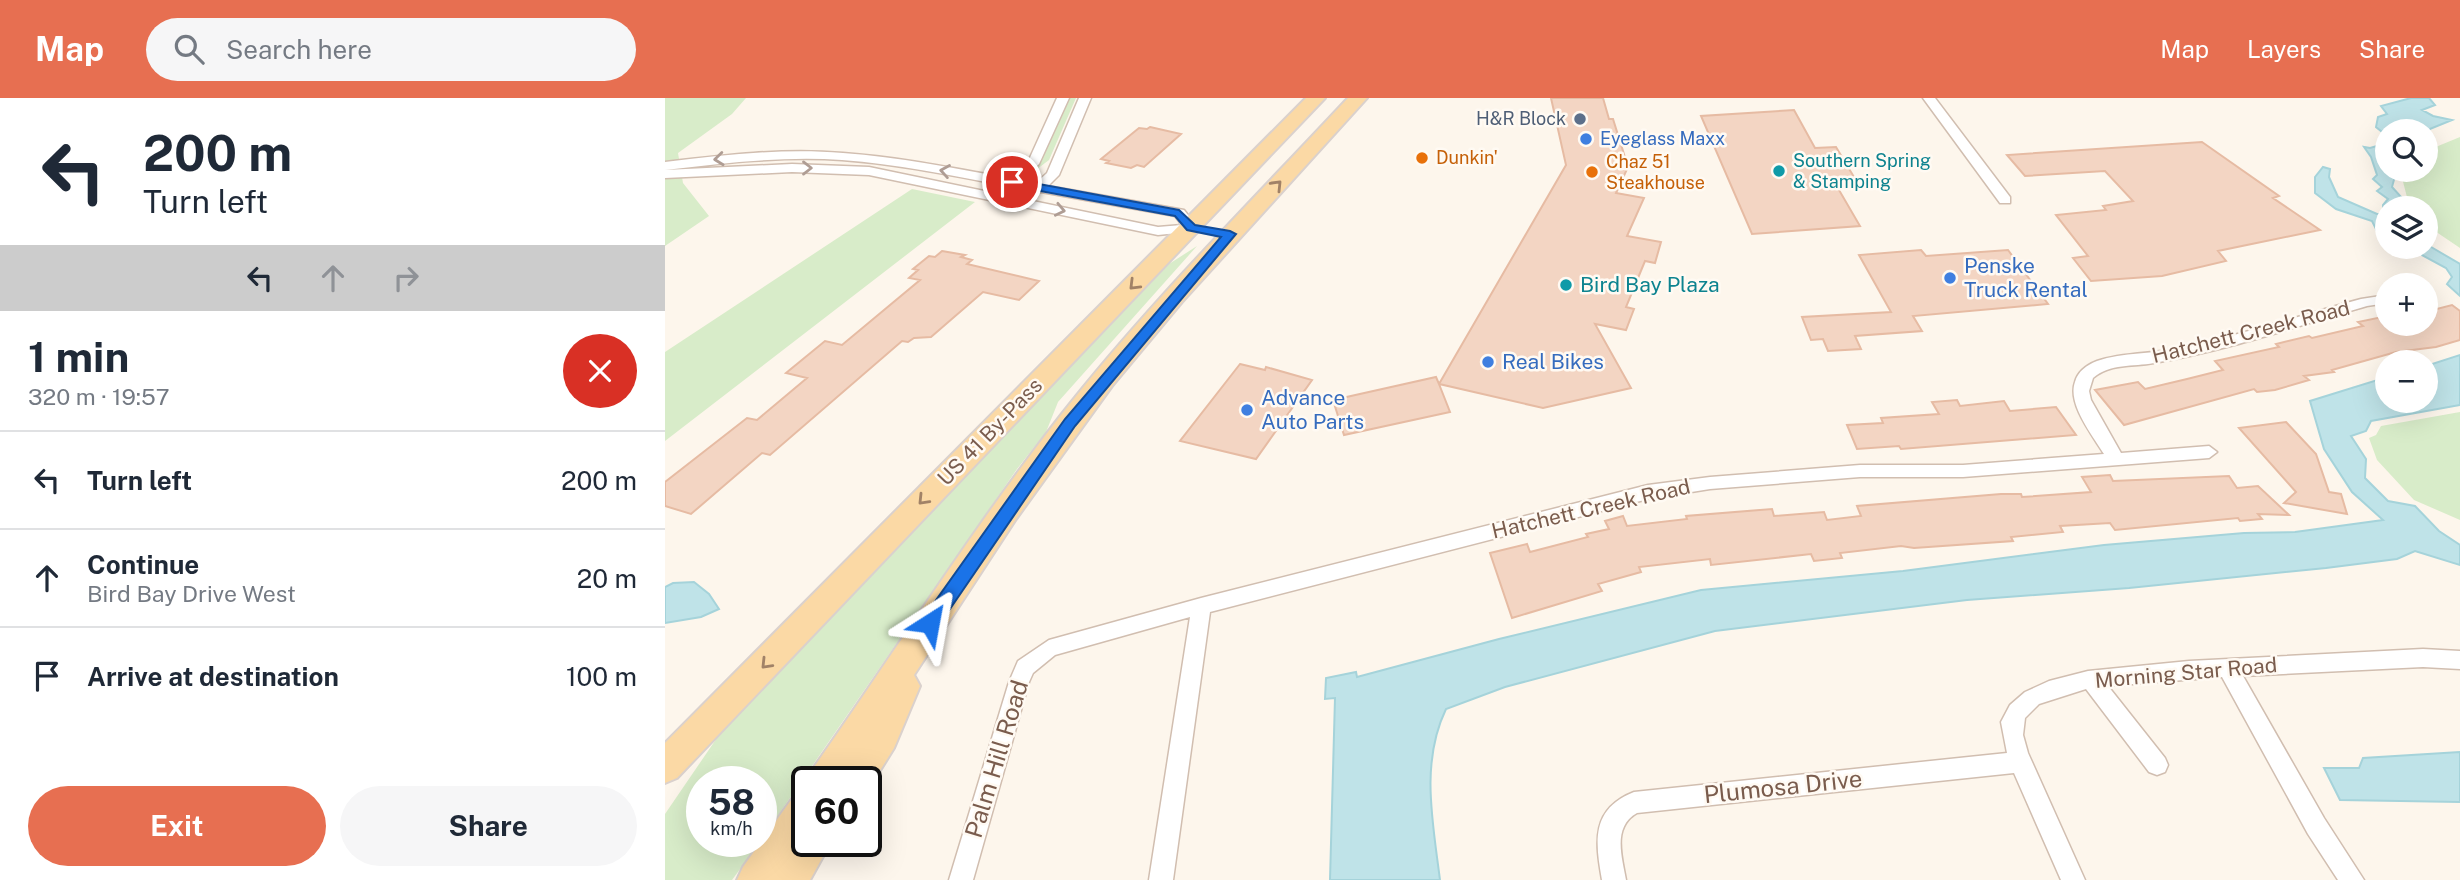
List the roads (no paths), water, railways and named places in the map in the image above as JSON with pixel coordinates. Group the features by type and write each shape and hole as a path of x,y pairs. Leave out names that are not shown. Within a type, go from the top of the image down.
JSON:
{"main road":[{"name":"US 41 By-Pass","path":"665,767 1316,98"},
{"path":"836,766 930,623 1070,422 1125,354 1230,234 1355,100"},
{"path":"1191,228 1230,234"},
{"path":"863,766 882,737 930,623"},
{"path":"665,786 715,716"},
{"path":"756,880 791,831"},
{"path":"788,880 803,857"}],"street":[{"path":"993,196 1033,164 1063,98"},
{"path":"1020,201 1053,175 1086,98"},
{"path":"1929,98 2005,200"},
{"path":"665,166 750,156 841,156 908,164 1179,214 1191,228"},
{"path":"665,174 792,168 869,171 1158,231 1191,228"},
{"name":"Hatchett Creek Road","path":"2116,459 2081,397 2081,384 2091,370 2108,363 2183,352 2375,301"},
{"name":"Hatchett Creek Road","path":"1049,648 1201,606 1648,492 1710,483 1846,472 1963,471 2209,452"},
{"path":"1161,880 1201,606"},
{"name":"Palm Hill Road","path":"961,880 1019,682 1025,667 1049,648"},
{"name":"Morning Star Road","path":"2073,880 2021,762 2013,737 2012,723 2018,710 2031,699 2052,690 2123,675 2423,658 2460,660"},
{"path":"2228,668 2315,827 2352,880"},
{"path":"2091,680 2157,765"},
{"name":"Plumosa Drive","path":"1614,880 1609,828 1621,809 1634,803 2021,762"}],"water":[{"path":"2411,98 2429,98 2435,105 2422,110 2433,116 2452,120 2438,126 2438,119 2378,119 2387,114 2381,106"},
{"path":"2364,147 2375,147 2375,169"},
{"path":"2323,167 2330,169 2329,177 2338,197 2375,213 2375,227 2372,221 2336,209 2315,193 2315,177"},
{"path":"2376,182 2393,182 2392,187 2400,196 2384,196 2377,191 2382,187"},
{"path":"2438,251 2460,264 2460,296 2447,284 2452,277 2446,268 2429,259 2438,259"},
{"path":"2460,355 2460,405 2438,409 2438,362"},
{"path":"2375,381 2375,413 2416,413 2371,421 2366,431 2351,436 2366,459 2365,478 2388,501 2415,506 2439,531 2460,545 2460,565 2415,551 2397,559 2326,568 2129,588 1967,600 1715,631 1505,687 1446,709 1438,730 1433,750 1431,793 1440,880 1330,880 1335,698 1325,699 1326,678 1356,672 1357,677 1701,590 1903,571 2104,545 2244,533 2295,532 2383,520 2352,492 2324,449 2310,401"},
{"path":"694,582 709,594 719,609 701,617 665,623 665,587 673,583"},
{"path":"2460,752 2460,802 2340,800 2324,768 2359,768 2363,758"}],"place":[{"name":"H&R Block","path":"1580,119"},
{"name":"Eyeglass Maxx","path":"1586,139"},
{"name":"Dunkin'","path":"1422,158"},
{"name":"Southern Spring & Stamping","path":"1779,171"},
{"name":"Chaz 51 Steakhouse","path":"1592,172"},
{"name":"Penske Truck Rental","path":"1950,278"},
{"name":"Bird Bay Plaza","path":"1566,285"},
{"name":"Real Bikes","path":"1488,362"},
{"name":"Advance Auto Parts","path":"1247,410"}]}
